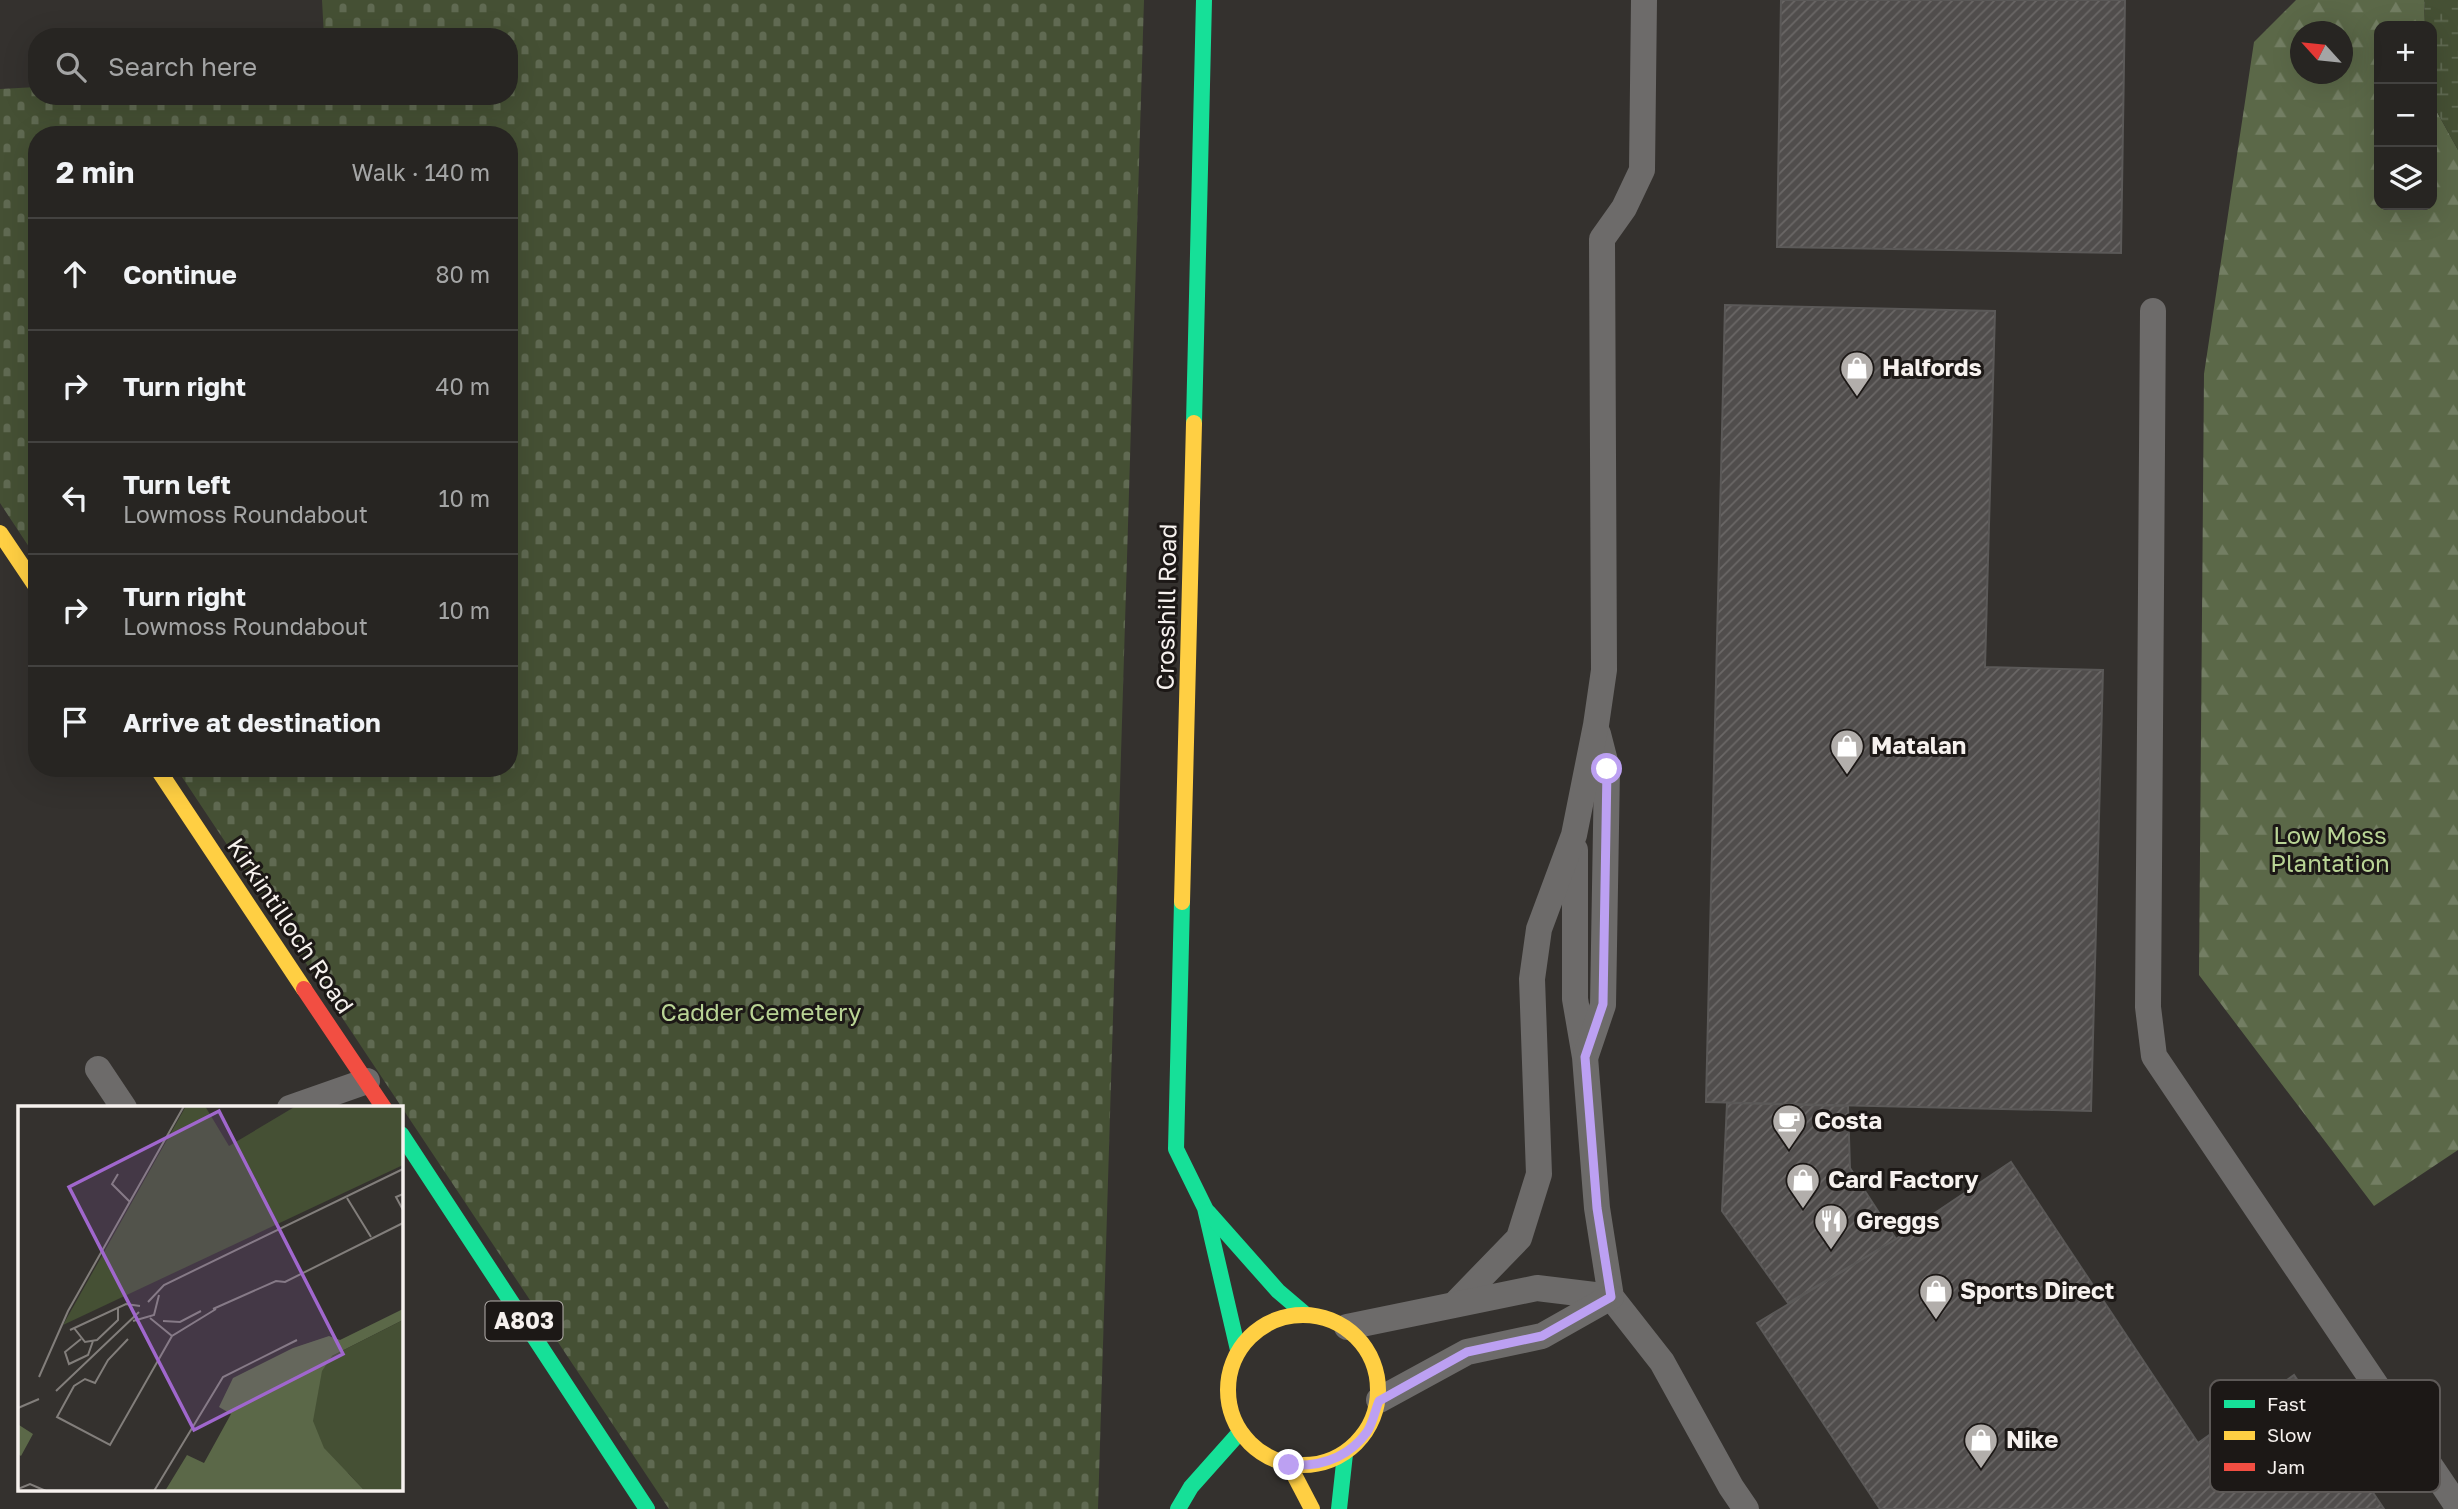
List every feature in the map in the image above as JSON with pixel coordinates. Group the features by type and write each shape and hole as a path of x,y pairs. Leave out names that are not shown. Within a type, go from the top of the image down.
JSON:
{"main road":[{"name":"Crosshill Road","path":"1204,0 1176,1150 1205,1208 1238,1350"},
{"path":"0,533 28,575"},
{"name":"Kirkintilloch Road","path":"163,777 383,1106"},
{"name":"A803","path":"402,1136 647,1509"},
{"name":"Crosshill Road","path":"1205,1208 1278,1291 1305,1314"},
{"path":"1305,1314 1327,1318 1347,1327 1362,1341 1373,1360 1378,1379 1379,1401 1368,1431 1345,1454 1328,1462 1308,1466 1289,1465 1270,1458 1253,1447 1240,1432 1229,1406 1228,1377 1238,1350 1256,1331 1279,1318 1305,1314"},
{"path":"1178,1509 1191,1487 1240,1432"},
{"path":"1339,1509 1345,1454"},
{"path":"1289,1465 1312,1509"}],"lane":[{"path":"1455,1304 1519,1238 1539,1174 1532,979 1539,929 1574,835 1604,670 1602,239 1624,208 1643,170 1644,0"},
{"path":"2153,311 2148,1007 2154,1056 2372,1380"},
{"path":"1585,1057 1603,1004 1607,769 1596,724"},
{"path":"1574,835 1575,999 1585,1057 1597,1208 1611,1297 1662,1362 1731,1487 1746,1509"},
{"path":"99,1069 123,1106"},
{"path":"296,1106 366,1081"},
{"path":"1347,1327 1537,1288 1611,1297"},
{"path":"1379,1401 1467,1352 1542,1336 1611,1297"},
{"path":"2440,1481 2458,1507"}],"green space":[{"name":"Cadder Cemetery","path":"322,0 1144,0 1098,1509 669,1509 182,777 518,777 518,126 28,126 28,545 0,503 0,89 28,87 28,105 518,105 518,28 324,28"},
{"name":"Low Moss Plantation","path":"2296,0 2424,0 2425,21 2374,21 2374,210 2437,210 2437,112 2458,150 2458,1150 2374,1206 2199,975 2204,374 2254,42"},
{"path":"2424,0 2458,0 2458,150 2437,112 2437,21 2425,21"}],"building":[{"path":"1781,0 2125,0 2121,253 1777,247"},
{"path":"1725,305 1995,311 1985,667 2103,670 2091,1111 1706,1102"},
{"path":"1727,1103 1848,1106 1850,1168 1896,1239 1788,1303 1722,1211"},
{"path":"2011,1162 2198,1443 2210,1434 2210,1492 2373,1492 2384,1509 1880,1509 1757,1323 1896,1239"}],"traffic: fast":[{"path":"1194,423 1204,0"},
{"path":"1182,902 1176,1149 1205,1208 1238,1350"},
{"path":"402,1136 647,1509"},
{"path":"1208,1212 1278,1291 1305,1314"},
{"path":"1178,1509 1191,1487 1240,1432"},
{"path":"1339,1509 1345,1454"}],"traffic: slow":[{"path":"1182,902 1194,423"},
{"path":"0,533 28,575"},
{"path":"163,777 304,989"},
{"path":"1303,1315 1332,1320 1356,1337 1373,1361 1378,1390 1373,1419 1356,1443 1332,1460 1303,1465 1274,1460 1250,1443 1233,1419 1228,1390 1233,1361 1250,1337 1274,1320 1303,1315"},
{"path":"1289,1465 1312,1509"}],"traffic: jam":[{"path":"304,989 383,1106"}],"place":[{"name":"Halfords","path":"1857,398"},
{"name":"Matalan","path":"1847,776"},
{"name":"Costa","path":"1789,1151"},
{"name":"Card Factory","path":"1803,1210"},
{"name":"Greggs","path":"1831,1251"},
{"name":"Sports Direct","path":"1936,1321"},
{"name":"Nike","path":"1981,1470"}],"route":[{"path":"1289,1465 1308,1466 1328,1462 1345,1454 1368,1431 1379,1401 1467,1352 1542,1336 1611,1297 1597,1208 1585,1057 1603,1004 1607,769"}]}
